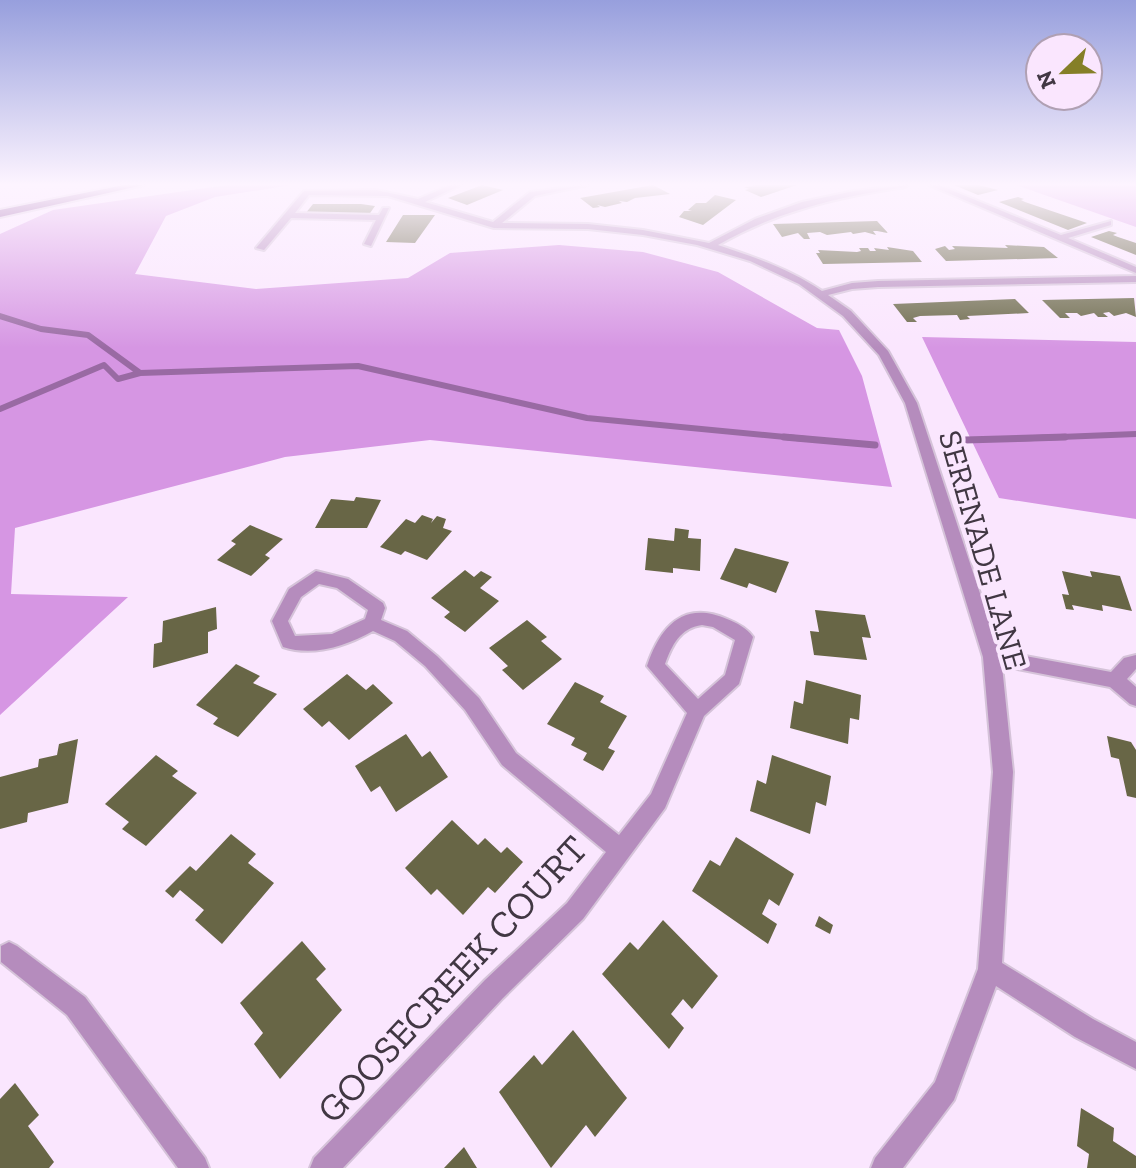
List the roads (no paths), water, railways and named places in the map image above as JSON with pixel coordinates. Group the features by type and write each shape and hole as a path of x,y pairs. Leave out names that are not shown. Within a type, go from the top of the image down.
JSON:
{"street":[{"name":"SERENADE LANE","path":"261,248 268,240"},
{"path":"368,244 370,240"},
{"name":"SERENADE LANE","path":"680,240 712,245 769,266 821,294 845,310 866,331 902,379 992,657 1003,772 990,969 945,1091 885,1168"},
{"path":"712,245 722,240"},
{"path":"1065,240 1136,270"},
{"path":"821,294 852,286 878,284 1136,279"},
{"path":"316,577 342,583 377,608 372,623 347,637 312,647 289,642 280,621 295,593 316,577"},
{"name":"GOOSECREEK COURT","path":"324,1168 494,989 575,911 658,801 697,711 733,679 744,637 733,628 694,617 677,624 661,645 656,666 697,711"},
{"path":"372,623 401,636 431,661 472,704 509,759 620,850"},
{"path":"992,657 1115,680 1136,698"},
{"path":"1115,680 1130,663 1136,662"},
{"path":"9,954 76,1006 195,1168"},
{"path":"990,969 1084,1028 1136,1056"}],"waterway":[{"path":"0,316 41,329 88,335 140,373"},
{"path":"0,409 104,365 118,379 140,373"},
{"path":"140,373 358,366 587,418 798,438"},
{"path":"1040,438 1136,434"},
{"path":"784,437 798,438"},
{"path":"1040,438 1065,437"},
{"path":"798,438 875,445"},
{"path":"798,438 806,439"},
{"path":"965,440 1040,438"},
{"path":"1008,439 1040,438"}]}
